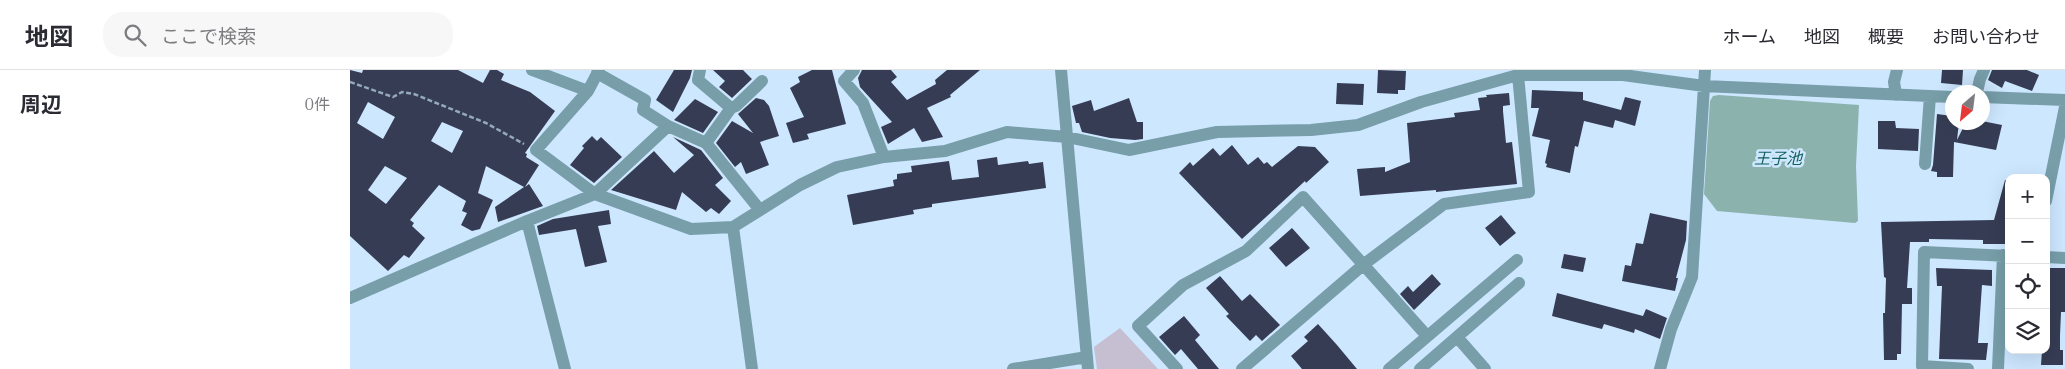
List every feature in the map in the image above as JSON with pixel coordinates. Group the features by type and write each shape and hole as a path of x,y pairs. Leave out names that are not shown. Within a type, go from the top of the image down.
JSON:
{"street":[{"path":"532,70 588,91"},
{"path":"700,70 698,80 731,108"},
{"path":"854,70 844,81 864,103 884,158"},
{"path":"1013,369 1087,363 1061,70"},
{"path":"1660,369 1671,329 1692,277 1705,70"},
{"path":"1896,95 1894,82 1897,70"},
{"path":"1979,85 1984,70"},
{"path":"760,210 706,143 668,126 643,110 645,100 598,72 588,91 536,150 595,194 691,228 733,227 760,210 800,184 837,167 884,158 944,151 1007,132 1067,137 1129,150 1217,132 1311,130 1358,125 1502,74 1624,73 1704,86 1945,97"},
{"path":"1242,369 1363,265 1444,204 1529,192 1518,75"},
{"path":"706,143 731,108 736,106 762,81"},
{"path":"1925,164 1930,96"},
{"path":"1990,97 2065,100"},
{"path":"2050,181 2065,108"},
{"path":"350,298 527,221 595,194 668,126"},
{"path":"1177,369 1138,326 1183,286 1246,251 1303,197 1428,336"},
{"path":"527,221 565,369"},
{"path":"733,227 752,369"},
{"path":"1968,369 1922,366 1924,252 2005,256"},
{"path":"2050,257 2065,258"},
{"path":"1389,369 1517,260"},
{"path":"1998,369 2005,264"},
{"path":"1420,369 1519,283"},
{"path":"1457,337 1485,369"}],"path":[{"path":"350,82 393,97 402,92 414,94 486,123 536,150"}],"shaded area":[{"path":"1120,328 1158,369 1097,369 1094,347"}],"water":[{"name":"王子池","path":"1713,96 1859,105 1856,166 1858,221 1855,223 1717,211 1704,194 1710,101"}],"building":[{"path":"350,70 362,73 363,70 458,70 483,83 490,70 497,70 504,74 501,80 530,92 555,111 525,153 527,154 526,157 539,165 525,187 529,184 543,206 498,222 495,207 524,187 486,166 478,193 493,200 480,229 472,231 461,225 467,213 462,211 466,201 439,185 410,220 414,223 412,226 425,238 409,258 404,255 388,271 350,236","holes":["368,102 395,117 383,139 357,123","442,122 463,131 452,153 431,141","385,166 407,178 386,204 368,190"]},
{"path":"674,70 692,70 673,112 656,100"},
{"path":"713,70 743,70 752,79 732,98 719,87 725,81"},
{"path":"812,70 832,70 846,124 807,134 809,139 793,143 786,123 804,117 790,88 800,82 798,77"},
{"path":"862,70 891,70 897,77 891,82 907,100 936,84 935,80 947,70 980,70 950,95 951,97 927,108 943,137 922,142 914,128 888,144 881,127 892,122 860,87 858,78"},
{"path":"1378,70 1406,71 1405,90 1398,90 1398,94 1377,93"},
{"path":"1942,70 1963,70 1962,85 1941,83"},
{"path":"1992,70 2027,70 2039,75 2032,91 2005,81 2002,88 1988,80"},
{"path":"1337,83 1364,84 1363,105 1336,104"},
{"path":"1532,90 1583,92 1583,100 1621,110 1625,97 1641,101 1635,126 1615,120 1613,128 1584,121 1578,147 1575,146 1570,173 1546,167 1547,164 1545,163 1550,140 1532,136 1539,108 1531,108"},
{"path":"1509,93 1510,105 1503,106 1503,111 1506,143 1512,142 1517,184 1436,192 1436,190 1360,196 1357,169 1385,167 1385,172 1410,162 1407,123 1455,117 1454,113 1480,110 1478,98 1487,97 1486,95"},
{"path":"756,98 764,100 769,106 779,136 760,142 769,165 746,174 741,162 735,167 716,143 732,121 753,133 738,114"},
{"path":"1129,98 1137,122 1143,122 1143,139 1110,138 1082,132 1079,123 1076,123 1072,106 1091,100 1094,111"},
{"path":"695,99 718,112 703,133 674,120"},
{"path":"1937,114 1945,115 1945,130 1958,130 1957,140 1962,130 1990,130 1990,123 2002,125 1996,150 1954,142 1953,177 1937,177 1937,172 1931,171"},
{"path":"1878,121 1895,121 1896,128 1919,129 1918,151 1878,149"},
{"path":"592,136 597,141 601,137 622,157 594,183 570,165 584,148 582,146"},
{"path":"673,137 701,150 723,178 715,185 731,201 719,214 711,208 706,212 682,192 676,210 611,190 654,151 674,173 694,155"},
{"path":"1232,145 1248,165 1258,157 1264,164 1267,162 1272,167 1298,146 1315,147 1329,162 1306,183 1305,181 1242,239 1179,173 1190,162 1193,166 1213,148 1220,156"},
{"path":"997,157 998,165 1028,161 1029,164 1043,162 1046,188 932,204 932,207 913,210 914,214 853,225 847,195 894,186 893,180 897,179 897,174 912,172 911,166 949,161 952,180 979,177 977,160"},
{"path":"2005,180 2005,244 1983,244 1983,240 1929,239 1929,242 1910,242 1907,288 1912,288 1912,304 1902,304 1901,354 1897,354 1897,360 1884,360 1883,313 1885,313 1886,278 1884,277 1881,222 1994,220"},
{"path":"609,210 611,224 598,226 607,262 585,267 576,229 539,235 537,226 553,219"},
{"path":"1650,213 1687,221 1686,240 1676,278 1678,278 1675,291 1622,281 1625,265 1631,266 1636,243 1643,244"},
{"path":"1501,215 1516,233 1500,246 1485,228"},
{"path":"1292,228 1310,248 1286,267 1269,248"},
{"path":"1564,254 1586,258 1583,272 1561,268"},
{"path":"1936,268 1992,270 1992,286 1982,285 1978,343 1988,343 1986,360 1939,359 1942,286 1937,286"},
{"path":"2050,268 2065,268 2065,312 2061,312 2060,335 2063,365 2041,365 2042,354 2050,354"},
{"path":"1432,274 1441,284 1414,310 1400,294 1408,286 1413,292"},
{"path":"1220,276 1242,301 1250,294 1280,325 1262,341 1256,335 1250,341 1226,316 1229,314 1206,288"},
{"path":"1557,293 1643,316 1646,309 1667,318 1660,339 1635,329 1634,333 1604,324 1602,329 1552,316"},
{"path":"1184,316 1200,335 1195,340 1219,369 1198,369 1181,349 1175,355 1159,337"},
{"path":"1318,324 1357,369 1302,369 1291,356 1308,341 1304,337"}]}
